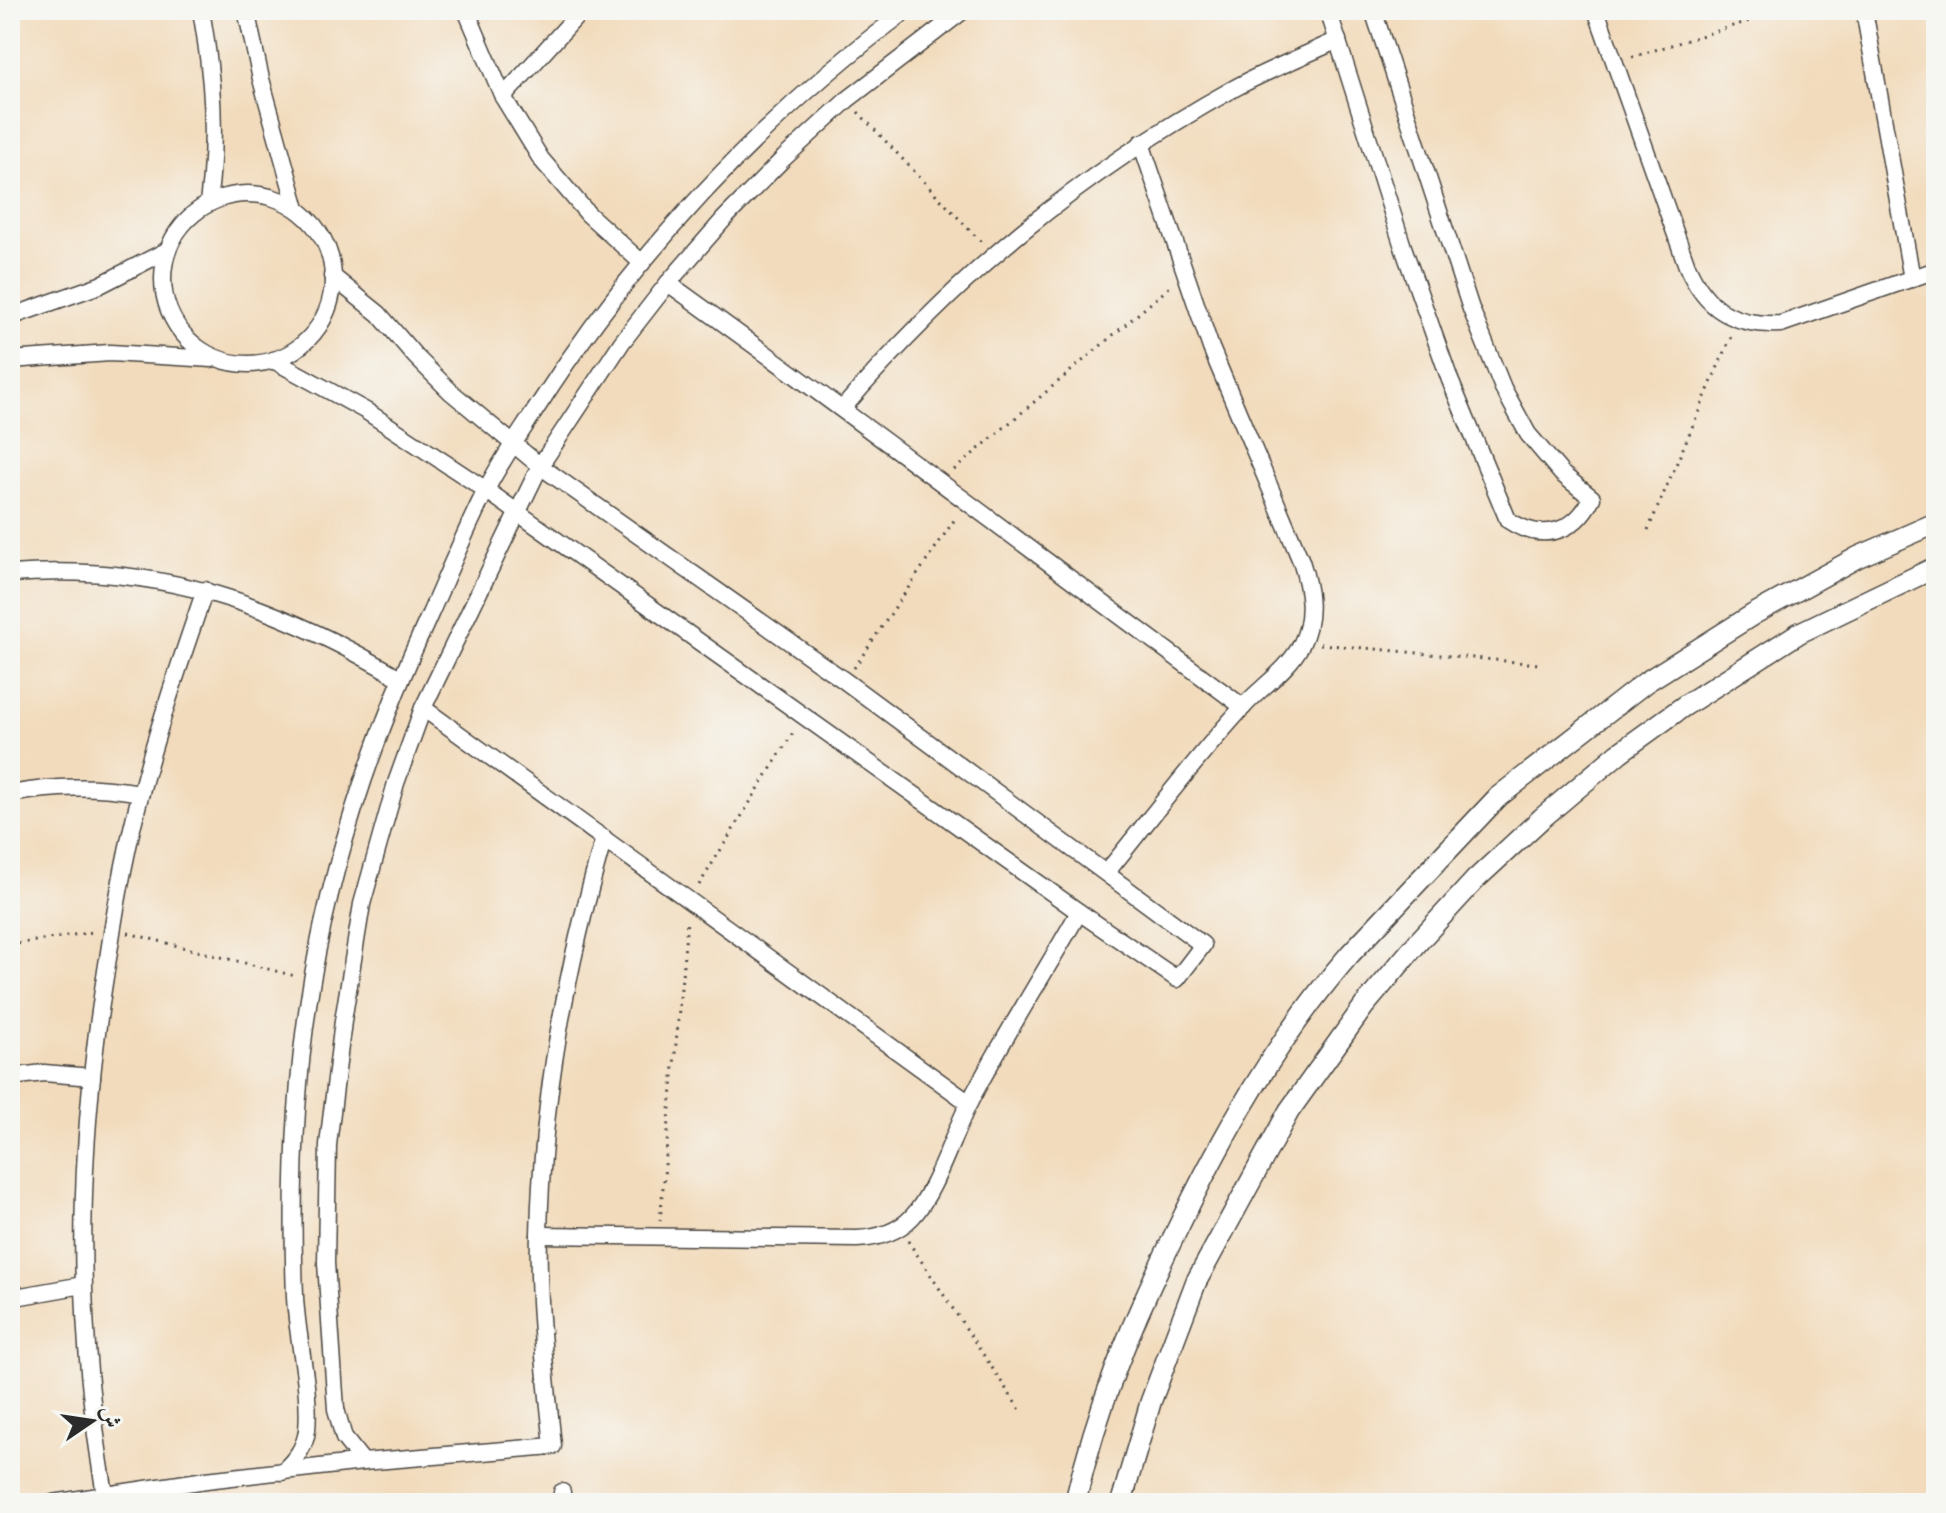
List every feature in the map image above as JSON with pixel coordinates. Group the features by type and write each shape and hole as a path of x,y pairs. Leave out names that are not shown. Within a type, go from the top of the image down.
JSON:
{"street":[{"path":"201,10 214,99 208,204"},
{"path":"246,10 261,79 297,209"},
{"path":"466,10 503,97 541,159 588,214 642,263"},
{"path":"503,97 582,10"},
{"path":"282,1472 300,1452 306,1439 307,1412 296,1304 292,1195 298,1086 312,981 327,904 348,826 400,678 486,490 554,381 642,263 757,138 820,81 907,10"},
{"path":"363,1462 344,1438 339,1424 333,1371 326,1263 328,1145 343,1021 362,904 396,783 423,708 540,466 605,366 668,283 724,219 784,158 847,100 964,10"},
{"path":"1328,10 1403,247 1450,380 1508,520 1534,533 1549,533 1575,522 1592,498 1562,474 1528,434 1503,388 1471,309 1373,10"},
{"path":"1596,10 1694,284 1721,311 1759,325 1781,324 1936,270"},
{"path":"1864,10 1912,279"},
{"path":"843,408 890,354 992,254 1040,215 1141,143 1235,88 1338,40"},
{"path":"1106,873 1243,707 1281,671 1302,642 1310,615 1309,588 1301,561 1239,420 1184,275 1141,143"},
{"path":"10,360 110,353 169,355 227,361 258,363 287,354 312,334 328,307 332,276 330,261 318,232 297,209 268,196 237,194 208,204 183,223 168,250 163,281 170,311 177,325 199,348 227,361"},
{"path":"10,317 100,285 168,250"},
{"path":"273,360 366,411 486,490 1177,979 1203,945 845,681 540,466 442,384 379,314 332,276"},
{"path":"668,283 843,408 966,503 1243,707"},
{"path":"1075,1503 1097,1423 1125,1341 1193,1195 1262,1072 1329,977 1498,797 1565,742 1646,682 1767,606 1858,557 1936,523"},
{"path":"1121,1503 1151,1401 1196,1282 1289,1111 1364,1006 1419,941 1476,879 1619,753 1684,706 1799,633 1936,567"},
{"path":"10,574 52,571 102,573 205,590 254,605 302,625 400,678"},
{"path":"105,1494 93,1425 83,1285 85,1143 92,1077 124,863 170,692 205,590"},
{"path":"423,708 969,1103"},
{"path":"10,794 84,785 141,793"},
{"path":"53,1503 363,1462 553,1446 542,1338 539,1235 545,1130 557,1031 577,934 604,838"},
{"path":"539,1235 872,1238 899,1228 909,1221 923,1201 969,1103 1079,912"},
{"path":"10,1077 44,1073 92,1077"},
{"path":"10,1298 83,1285"},
{"path":"303,1375 333,1371"}],"path":[{"path":"1613,63 1785,10"},
{"path":"847,100 992,254"},
{"path":"938,482 1184,275"},
{"path":"1648,530 1738,319"},
{"path":"845,681 966,503"},
{"path":"1302,642 1539,664"},
{"path":"659,1236 689,900 804,716"},
{"path":"10,945 112,929 312,981"},
{"path":"899,1228 1022,1413"}]}
